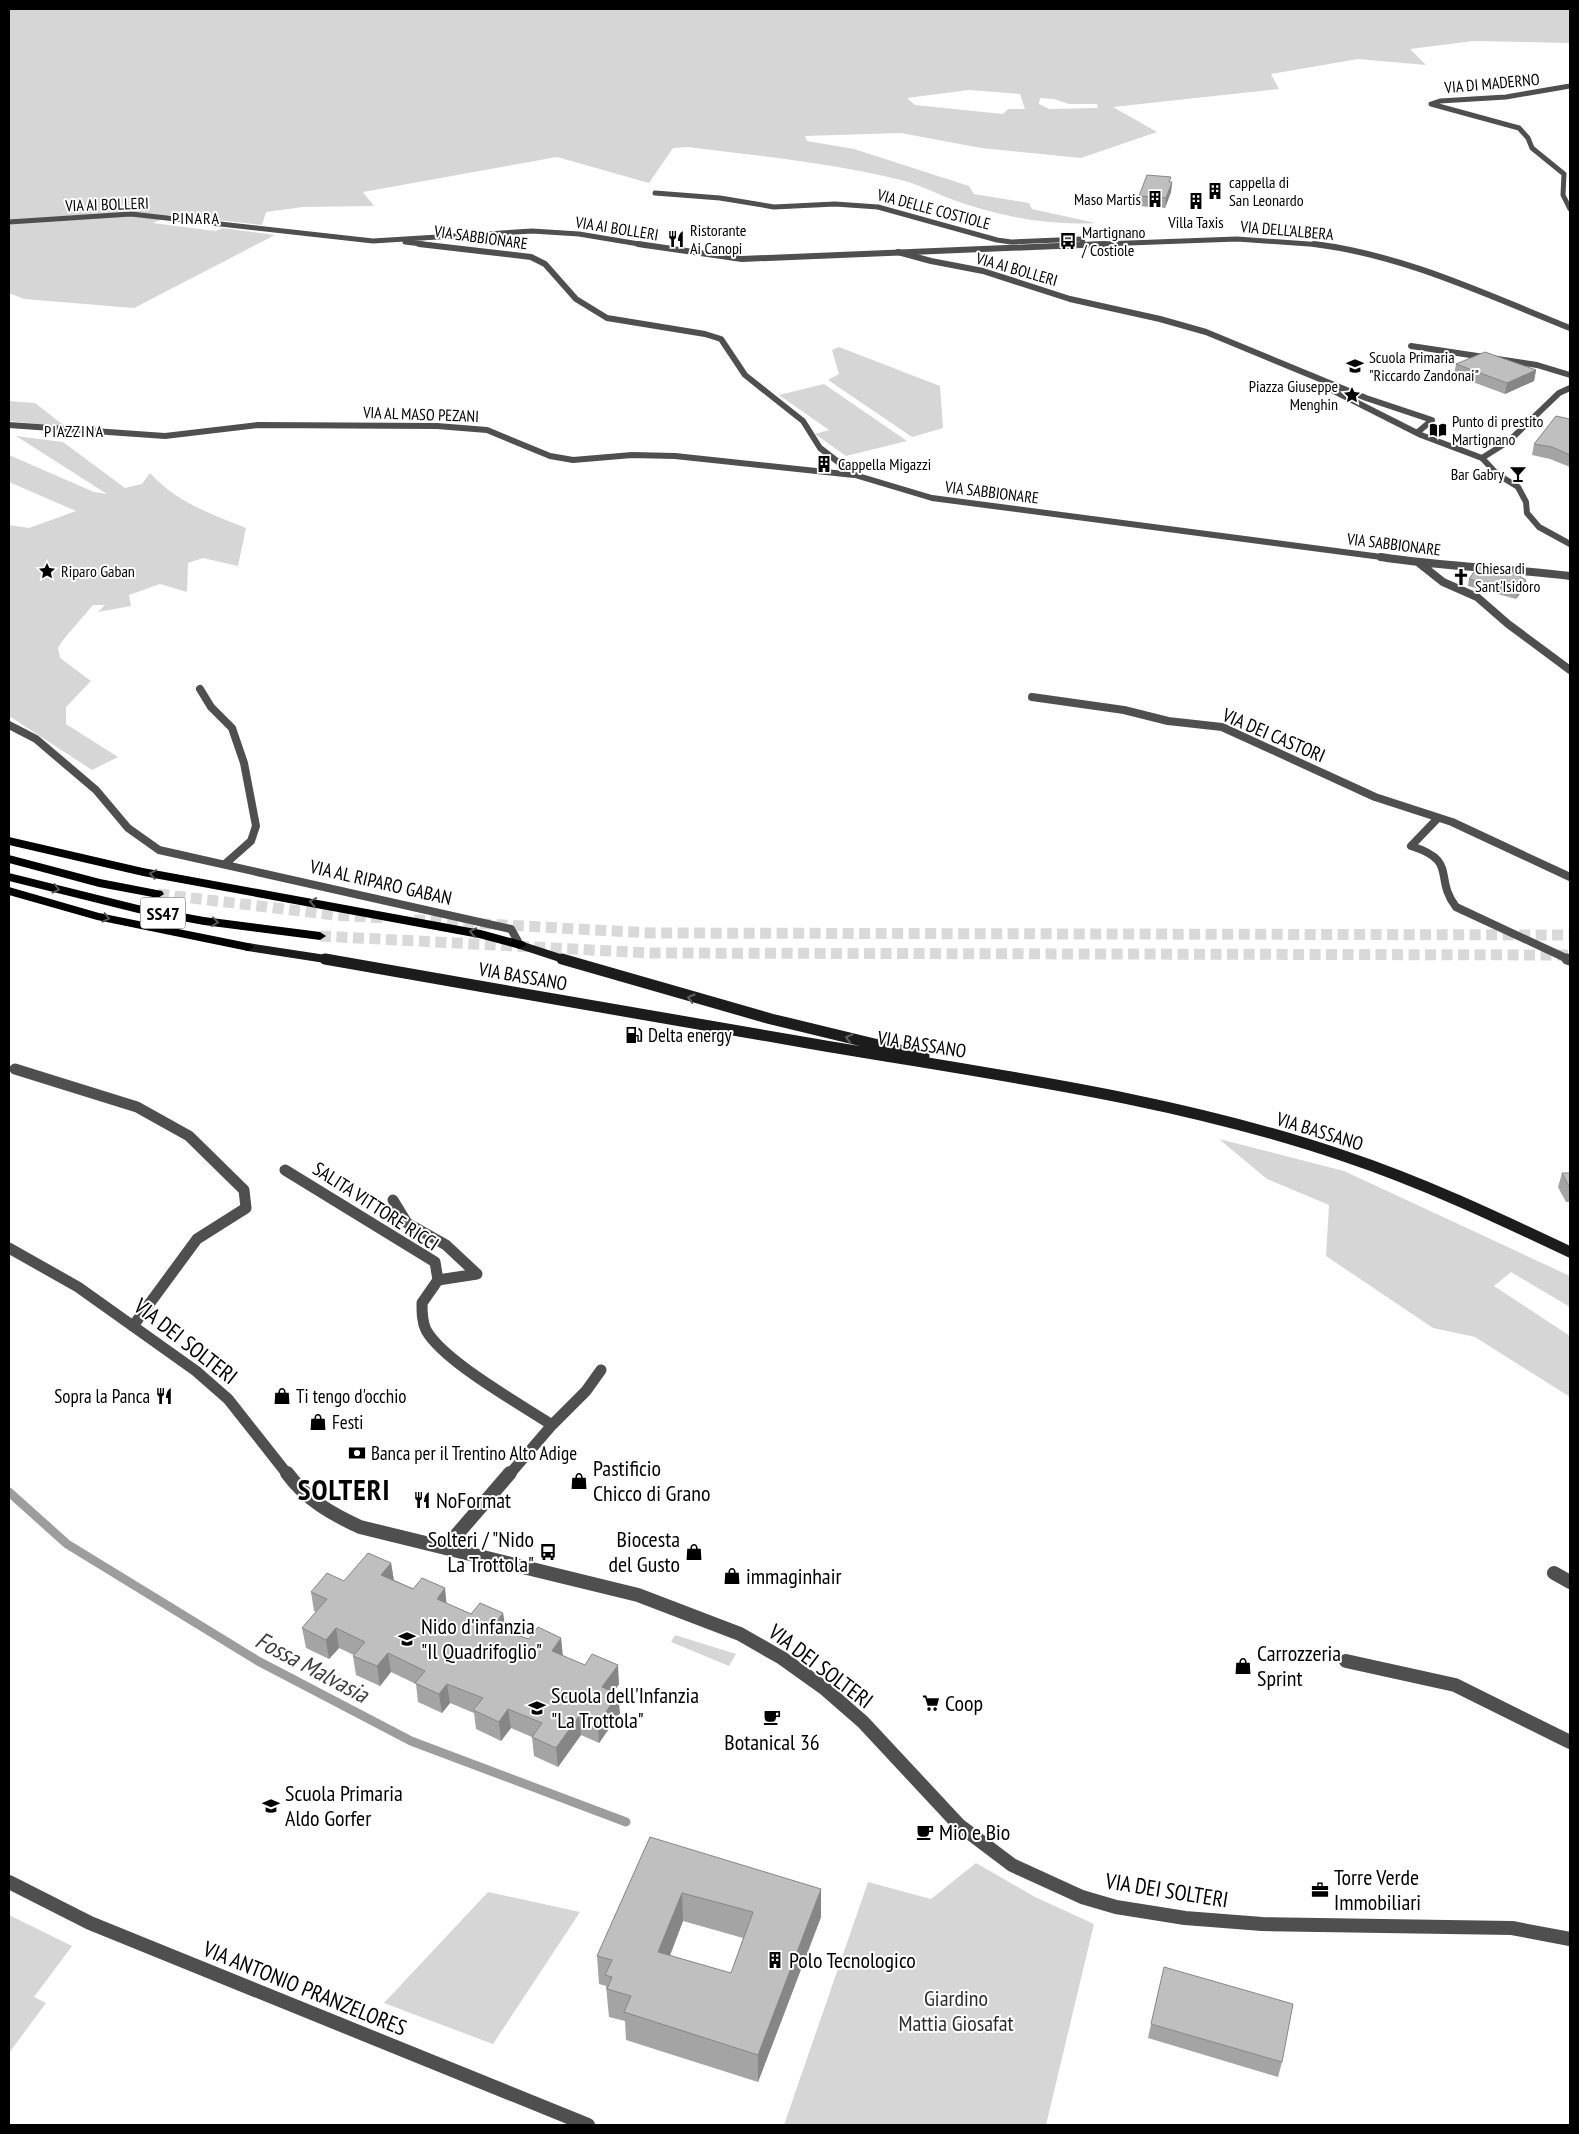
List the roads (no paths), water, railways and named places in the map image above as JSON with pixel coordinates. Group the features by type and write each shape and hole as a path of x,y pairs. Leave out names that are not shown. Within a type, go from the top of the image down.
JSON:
{"highway":[{"path":"9,841 143,872 481,934 520,945"},
{"name":"SS47","path":"9,859 99,883 158,894"},
{"name":"SS47","path":"9,877 138,909 204,921 320,936"},
{"path":"9,891 97,916 248,947"}],"main road":[{"path":"520,945 671,993 760,1017 1050,1082"},
{"name":"VIA BASSANO","path":"248,947 277,950 831,1047 1050,1082 1212,1117 1311,1145 1450,1196 1570,1252"}],"street":[{"name":"VIA DI MADERNO","path":"1570,86 1506,97 1440,101 1431,104 1519,128 1528,138 1532,148 1564,174 1563,195 1570,209"},
{"name":"VIA DELLE COSTIOLE","path":"655,193 720,198 774,207 835,204 878,207 997,240 1011,242 1082,239 1084,243"},
{"name":"VIA AI BOLLERI","path":"9,222 131,214 373,241 405,242 531,231 589,236 699,255 734,258 898,252 923,262 983,271 1071,299 1173,321 1254,350 1312,376"},
{"name":"VIA DELL'ALBERA","path":"898,252 1084,243 1249,238 1315,244 1376,255 1416,268 1570,328"},
{"name":"VIA SABBIONARE","path":"405,242 531,257 545,264 576,299 607,318 705,334 721,339 746,375 803,421 820,448 856,475 932,498 1350,552 1419,563 1522,570 1570,576"},
{"path":"1411,346 1538,365 1570,375"},
{"path":"1312,376 1409,414 1432,420 1418,432"},
{"path":"1312,376 1312,379 1322,386 1418,432 1482,458 1497,474 1518,487 1526,502 1527,513 1539,527 1570,544"},
{"path":"1482,458 1509,441 1558,393 1570,388"},
{"name":"VIA AL MASO PEZANI","path":"9,425 165,436 258,425 437,426 487,430 550,456 573,460 632,455 675,456 856,475"},
{"path":"1419,563 1442,582 1477,597 1508,624 1570,670"},
{"path":"200,689 211,707 232,728 244,763 256,826 250,841 225,864"},
{"name":"VIA DEI CASTORI","path":"1032,697 1124,710 1168,721 1222,728 1375,797 1438,818 1570,877"},
{"name":"VIA AL RIPARO GABAN","path":"9,725 36,739 96,790 128,828 159,850 512,929 520,945"},
{"path":"1438,818 1411,846 1432,854 1441,862 1447,897 1456,907 1570,960"},
{"path":"15,1069 137,1107 189,1136 244,1190 246,1208 197,1239 134,1326"},
{"name":"SALITA VITTORE RICCI","path":"285,1170 435,1262 438,1280 422,1303 426,1330 445,1350 473,1372 552,1425"},
{"name":"SALITA VITTORE RICCI","path":"394,1200 407,1223 446,1245 476,1274 438,1280"},
{"name":"VIA DEI SOLTERI","path":"9,1248 55,1272 134,1326 224,1394 295,1484 326,1511 360,1527 638,1595 740,1634 782,1658 824,1688 850,1711 966,1830 1012,1865 1082,1897 1116,1907 1194,1918 1262,1924 1512,1928 1570,1939"},
{"path":"446,1547 552,1425 586,1391 601,1370"},
{"path":"1554,1573 1570,1582"},
{"path":"1346,1661 1456,1685 1570,1742"},
{"name":"VIA ANTONIO PRANZELORES","path":"9,1882 90,1923 588,2125"}],"waterway":[{"name":"Fossa Malvasia","path":"9,1492 67,1544 258,1661 411,1741 626,1822"}],"tunnel":[{"path":"158,894 334,915 385,918"},
{"path":"414,920 651,933 1570,935"},
{"path":"320,936 650,953 1568,955"}],"place":[{"name":"cappella di San Leonardo","path":"1215,191"},
{"name":"Maso Martis","path":"1155,199"},
{"name":"Villa Taxis","path":"1196,201"},
{"name":"Ristorante Ai Canopi","path":"676,239"},
{"name":"Martignano / Costiole","path":"1068,241"},
{"name":"Scuola Primaria \"Riccardo Zandonai\"","path":"1355,366"},
{"name":"Piazza Giuseppe Menghin","path":"1352,395"},
{"name":"Punto di prestito Martignano","path":"1438,430"},
{"name":"Cappella Migazzi","path":"824,464"},
{"name":"Bar Gabry","path":"1518,474"},
{"name":"Riparo Gaban","path":"47,571"},
{"name":"Chiesa di Sant'Isidoro","path":"1461,577"},
{"name":"Delta energy","path":"634,1035"},
{"name":"Sopra la Panca","path":"164,1396"},
{"name":"Ti tengo d'occhio","path":"282,1396"},
{"name":"Festi","path":"318,1422"},
{"name":"Banca per il Trentino Alto Adige","path":"357,1453"},
{"name":"Pastificio Chicco di Grano","path":"579,1481"},
{"name":"NoFormat","path":"422,1500"},
{"name":"Solteri / \"Nido La Trottola\"","path":"548,1552"},
{"name":"Biocesta del Gusto","path":"694,1552"},
{"name":"immaginhair","path":"732,1576"},
{"name":"Nido d'infanzia \"Il Quadrifoglio\"","path":"407,1639"},
{"name":"Carrozzeria Sprint","path":"1243,1666"},
{"name":"Coop","path":"931,1703"},
{"name":"Scuola dell'Infanzia \"La Trottola\"","path":"537,1708"},
{"name":"Botanical 36","path":"772,1717"},
{"name":"Scuola Primaria Aldo Gorfer","path":"271,1806"},
{"name":"Mio e Bio","path":"925,1832"},
{"name":"Torre Verde Immobiliari","path":"1320,1890"},
{"name":"Polo Tecnologico","path":"775,1960"}],"district":[{"name":"PINARA","path":"196,218"},
{"name":"PIAZZINA","path":"74,431"},
{"name":"SOLTERI","path":"344,1489"}],"park label":[{"name":"Giardino Mattia Giosafat","path":"956,2010"}]}
